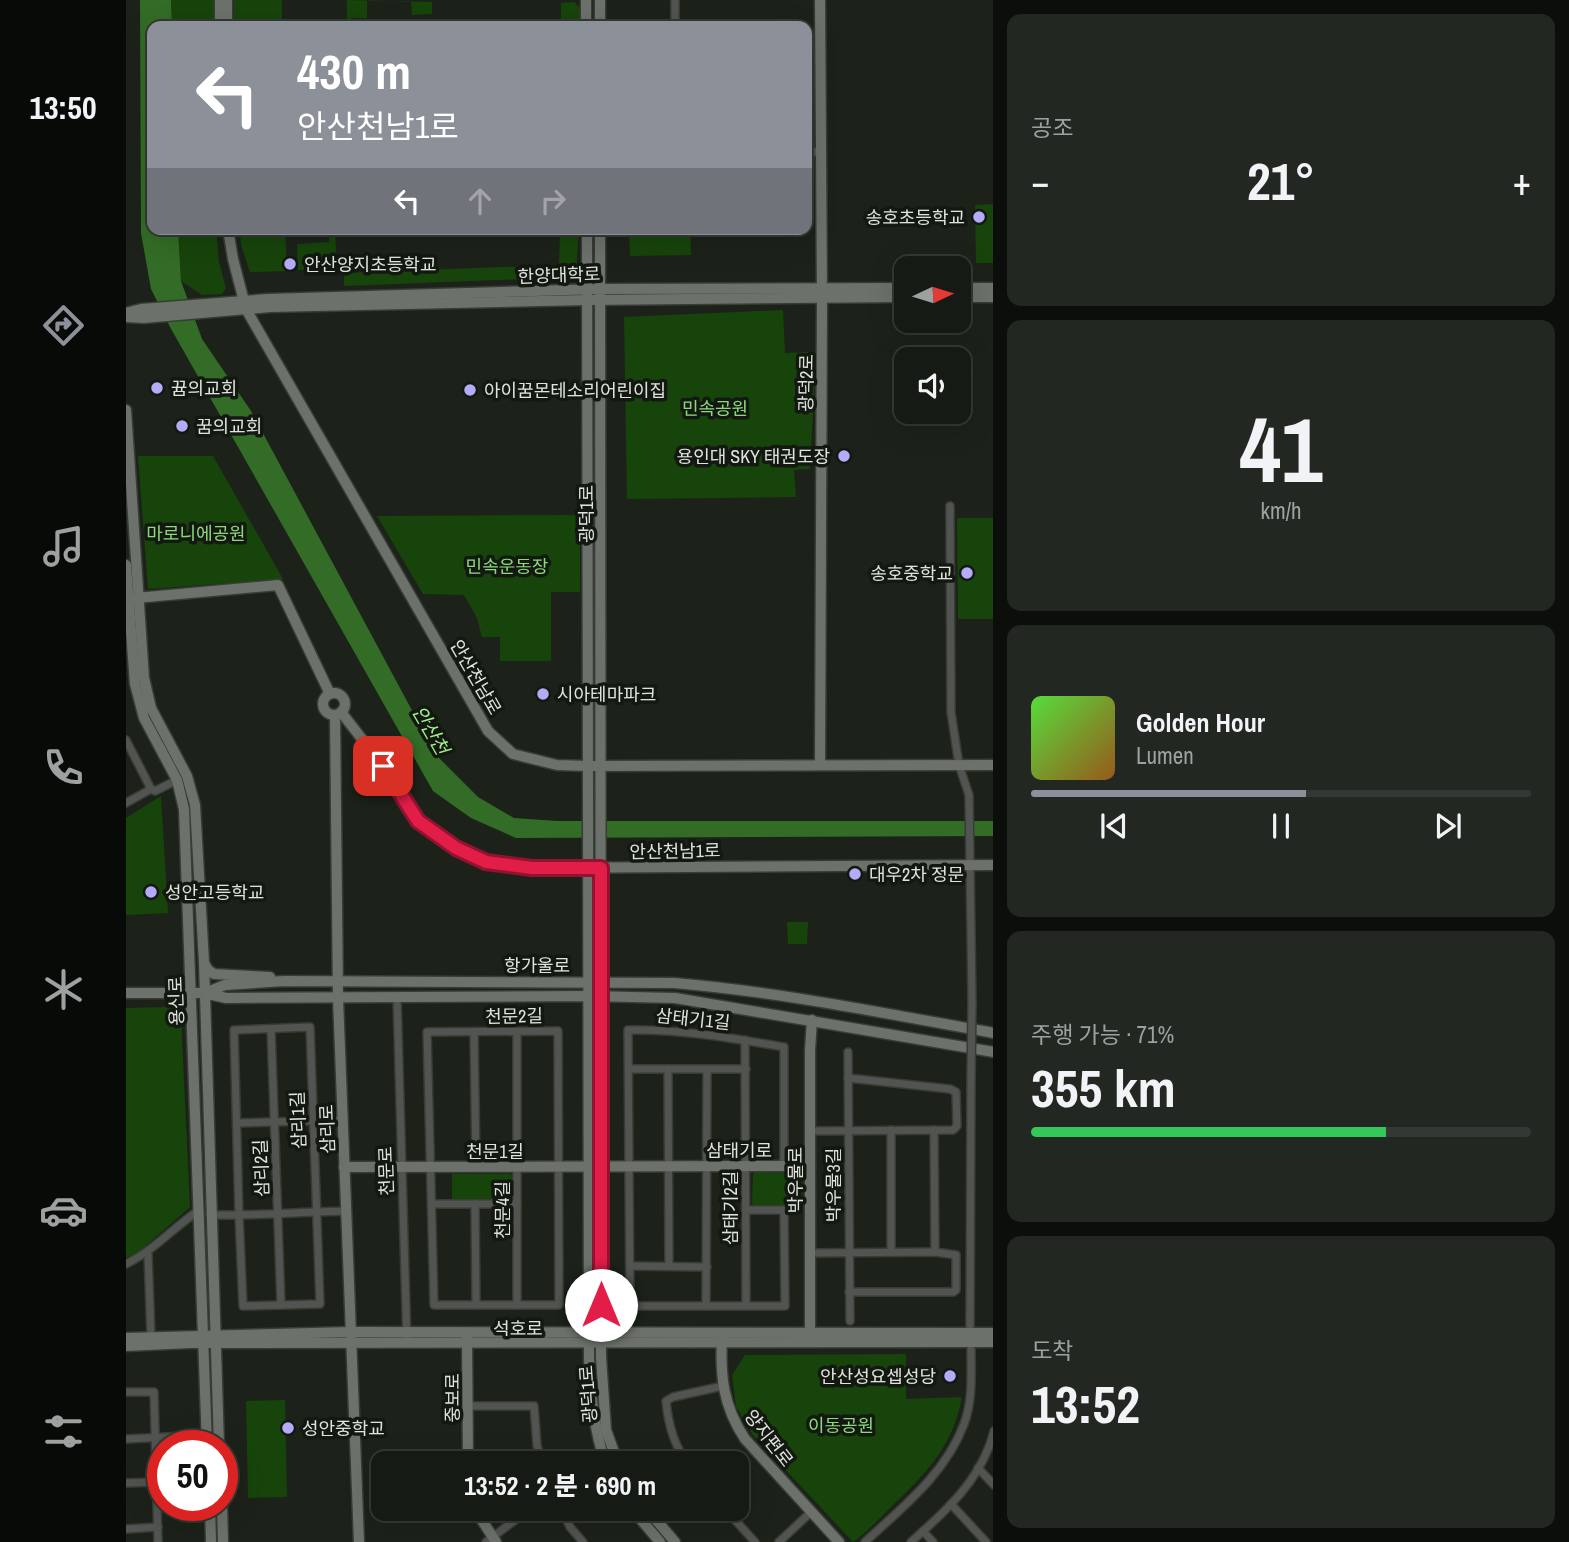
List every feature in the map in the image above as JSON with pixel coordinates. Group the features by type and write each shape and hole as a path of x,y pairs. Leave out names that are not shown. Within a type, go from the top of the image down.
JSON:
{"street":[{"path":"220,0 220,21"},
{"path":"227,0 227,21"},
{"path":"586,0 586,21"},
{"path":"600,0 600,21"},
{"path":"676,0 676,21"},
{"name":"광덕2로","path":"820,0 820,765"},
{"path":"812,152 820,152"},
{"name":"안산천남로","path":"223,235 226,260 234,286 488,731 513,754 557,765 589,766 993,765"},
{"name":"안산천남로","path":"229,235 245,305"},
{"name":"광덕1로","path":"587,235 589,1344 591,1399 601,1451"},
{"name":"광덕1로","path":"600,235 601,1338 603,1408 606,1430 614,1451"},
{"path":"971,288 993,288"},
{"name":"한양대학로","path":"126,315 245,305 587,295 822,293 894,289"},
{"name":"한양대학로","path":"822,293 894,296"},
{"path":"971,297 993,298"},
{"path":"126,411 140,598"},
{"path":"950,506 951,712 959,765 969,795 972,1003 970,1328"},
{"name":"용신로","path":"126,565 135,684 144,718 177,780 184,809 207,1430"},
{"path":"127,599 278,585 330,694"},
{"name":"용신로","path":"140,598 144,678 151,708 187,776 195,805 204,962 218,1430"},
{"path":"330,694 337,694 345,704 338,713 328,713 324,708 324,701 330,694"},
{"name":"안산천남1로","path":"338,713 383,766 418,821 456,848 486,862 532,868 589,863 968,861 993,866"},
{"name":"삼리로","path":"338,713 338,998 359,1542"},
{"path":"126,740 151,789"},
{"path":"126,803 151,789 155,791 177,780"},
{"path":"204,962 214,974 264,976 284,981"},
{"name":"항가울로","path":"204,993 225,985 284,981 674,983 720,987 993,1033"},
{"path":"126,987 144,992"},
{"name":"항가울로","path":"126,993 204,993 226,998 675,998 993,1052"},
{"name":"천문로","path":"397,998 407,1337"},
{"name":"박우물로","path":"810,1336 812,1020"},
{"name":"삼리1길","path":"310,1027 320,1304 243,1306 234,1030 271,1029 310,1027"},
{"name":"삼리2길","path":"271,1029 281,1305"},
{"name":"삼태기1길","path":"746,1210 784,1210 785,1306 630,1306 628,1030 669,1030 784,1047 784,1166"},
{"name":"천문4길","path":"517,1031 517,1305"},
{"name":"천문2길","path":"558,1031 559,1305 434,1306 428,1032 474,1032 558,1031"},
{"path":"474,1032 477,1166"},
{"name":"삼태기2길","path":"746,1040 746,1305"},
{"name":"박우물3길","path":"848,1052 850,1321"},
{"path":"629,1069 746,1069"},
{"path":"668,1069 669,1266"},
{"path":"706,1306 707,1069"},
{"path":"810,1130 953,1130 957,1126 956,1092 950,1089 848,1078"},
{"path":"236,1123 342,1120"},
{"path":"891,1130 891,1252"},
{"path":"934,1130 935,1252"},
{"name":"삼태기로","path":"588,1167 810,1166"},
{"name":"천문1길","path":"344,1167 588,1167"},
{"path":"475,1204 476,1305"},
{"path":"433,1205 517,1204"},
{"path":"126,1264 148,1253 198,1211"},
{"path":"210,1215 345,1211"},
{"path":"810,1253 935,1252 956,1255 954,1292 849,1292"},
{"path":"148,1253 151,1337"},
{"path":"630,1266 707,1267"},
{"name":"석호로","path":"467,1338 590,1332 601,1338"},
{"name":"석호로","path":"126,1338 407,1337 589,1344 601,1338 993,1333"},
{"name":"석호로","path":"810,1336 993,1342"},
{"name":"중보로","path":"467,1338 468,1451"},
{"name":"양지편로","path":"722,1338 723,1386 733,1420 746,1439 839,1542"},
{"name":"석호로","path":"126,1346 203,1339"},
{"path":"865,1542 913,1498 944,1464 965,1423 971,1384 971,1349"},
{"path":"679,1451 666,1401 723,1386"},
{"path":"126,1392 154,1392 155,1430"},
{"path":"468,1406 534,1406 539,1451"},
{"path":"911,1542 951,1504 978,1468 989,1448 993,1431"},
{"path":"126,1438 147,1437"},
{"path":"978,1468 993,1485"},
{"path":"126,1483 147,1482"},
{"path":"951,1504 986,1542"},
{"path":"779,1542 811,1512"},
{"path":"158,1521 158,1542"},
{"path":"210,1521 211,1542"},
{"path":"222,1521 223,1542"},
{"path":"481,1521 491,1541 515,1521"},
{"path":"567,1521 583,1542"},
{"path":"642,1521 660,1542"},
{"path":"657,1521 675,1542"},
{"path":"736,1521 755,1542"},
{"path":"126,1528 158,1527"},
{"path":"923,1531 933,1542"}],"green space":[{"path":"171,0 216,0 216,21 172,21"},
{"path":"234,0 282,0 282,21 234,21"},
{"path":"347,0 390,1 367,1 367,18 351,18 351,21 347,21"},
{"path":"411,2 432,2 432,14 412,15"},
{"path":"574,2 582,9 582,21 561,21 561,3"},
{"path":"993,204 993,263 976,263 975,205"},
{"path":"178,235 217,235 219,262 226,288 222,294 202,295 181,281"},
{"path":"240,235 285,235 287,271 250,272"},
{"path":"329,235 335,235 337,270 333,271 332,264 332,269 298,270 297,244 329,242"},
{"path":"560,235 579,235 576,277 344,286 344,273 559,265"},
{"path":"629,235 690,235 691,255 630,256"},
{"name":"민속공원","path":"783,310 785,353 816,352 810,469 794,470 796,497 627,499 624,317"},
{"name":"마로니에공원","path":"138,456 213,456 283,579 148,589"},
{"name":"민속운동장","path":"580,515 580,592 551,592 551,661 500,661 500,637 482,637 477,618 464,595 423,594 377,516"},
{"path":"957,518 993,518 993,619 958,619"},
{"path":"161,796 168,913 126,915 126,818"},
{"path":"787,922 808,922 807,944 788,944"},
{"path":"165,1007 175,1010 181,1018 190,1207 140,1251 126,1258 126,1008"},
{"path":"755,1172 800,1173 802,1207 752,1204"},
{"path":"452,1174 510,1174 513,1176 513,1198 452,1200"},
{"name":"이동공원","path":"906,1354 906,1399 962,1397 958,1415 936,1459 915,1484 853,1542 752,1434 736,1406 732,1375 745,1355"},
{"path":"285,1400 287,1497 248,1498 246,1401"}],"shaded area":[{"path":"140,0 171,0 172,21 147,21 147,235 178,235 181,281 202,339 251,411 436,755 478,797 514,818 557,821 993,821 993,836 516,838 471,818 433,791 170,327 151,289 141,233"}],"place":[{"name":"송호초등학교","path":"979,217"},
{"name":"안산양지초등학교","path":"290,264"},
{"name":"뀸의교회","path":"157,388"},
{"name":"아이꿈몬테소리어린이집","path":"470,390"},
{"name":"꿈의교회","path":"182,426"},
{"name":"용인대 SKY 태권도장","path":"844,456"},
{"name":"송호중학교","path":"967,573"},
{"name":"시아테마파크","path":"543,694"},
{"name":"대우2차 정문","path":"855,874"},
{"name":"성안고등학교","path":"151,892"},
{"name":"안산성요셉성당","path":"950,1376"},
{"name":"성안중학교","path":"288,1428"}],"route":[{"path":"383,766 418,821 456,848 486,862 532,868 601,868 601,1305"}],"water label":[{"name":"안산천","path":"431,730"}]}
